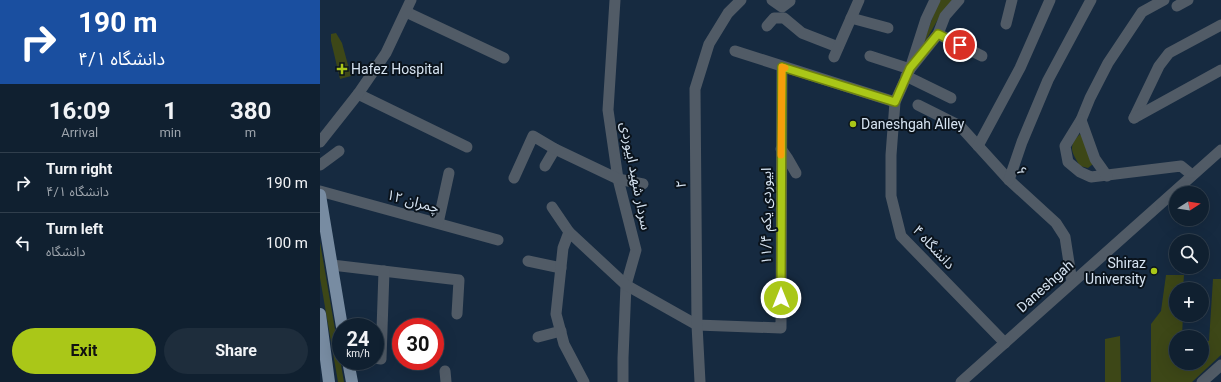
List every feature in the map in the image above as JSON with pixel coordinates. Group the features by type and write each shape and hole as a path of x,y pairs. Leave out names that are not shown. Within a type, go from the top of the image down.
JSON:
{"main road":[{"path":"320,195 341,318"},
{"path":"320,314 329,382"},
{"path":"326,355 333,382"},
{"path":"347,370 347,382"},
{"path":"349,370 352,382"}],"street":[{"path":"320,142 358,94 386,53 411,0"},
{"name":"سردار شهید ابیوردی","path":"615,0 608,110 618,178 636,250 626,285 623,382"},
{"name":"۲","path":"700,382 697,325 695,89 709,44 728,13 741,0"},
{"path":"772,0 782,7 790,1"},
{"path":"767,26 774,18 784,18 802,33 836,52 858,0"},
{"path":"908,72 926,19 935,0"},
{"path":"908,72 938,34 945,16 959,0"},
{"path":"1006,24 1012,0"},
{"path":"978,146 1020,68 1050,0"},
{"path":"1009,180 1022,142 1048,80 1091,0"},
{"path":"1164,0 1142,12 1108,63 1090,98 1081,120 1065,146 1068,162 1080,172 1092,177 1181,166 1192,175"},
{"path":"1177,6 1188,0"},
{"path":"406,12 504,58"},
{"path":"851,18 888,28"},
{"path":"1221,25 1169,53 1159,66 1134,118 1221,70"},
{"path":"938,34 982,56"},
{"path":"735,51 895,102"},
{"path":"870,56 908,72 951,98"},
{"name":"۱۱/۴ ابیوردی یکم","path":"697,325 781,328 782,67"},
{"name":"۴ دانشگاه","path":"908,72 895,102 891,155 891,196 901,236 1004,343"},
{"path":"358,94 467,147"},
{"name":"۶","path":"918,105 960,126 1009,180 1056,223 1064,237 1072,282"},
{"path":"1081,120 1095,159 1107,176"},
{"path":"514,178 533,136 555,149 618,178 643,184"},
{"path":"544,166 555,149"},
{"path":"781,149 796,173"},
{"name":"Daneshgah","path":"961,382 1221,150"},
{"path":"320,165 339,151"},
{"path":"438,224 449,173"},
{"name":"۱۲ چمران","path":"320,191 498,240"},
{"path":"552,207 569,232 626,285 697,325"},
{"path":"569,232 563,248 556,314 564,344 584,382"},
{"path":"528,261 561,268"},
{"path":"332,265 459,280 457,314"},
{"path":"381,318 384,271"},
{"path":"538,337 561,331"},
{"path":"1202,382 1221,365"}],"green space":[{"path":"939,0 952,0 941,14 921,49"},
{"path":"336,33 342,43 351,76 340,79 331,41 331,34"},
{"path":"1080,134 1084,139 1093,164 1088,168 1080,166 1072,150 1073,143"},
{"path":"320,242 333,318 332,347 320,278"},
{"path":"1166,275 1184,275 1184,282 1169,282 1169,322 1183,322 1182,330 1169,330 1169,370 1205,370 1192,382 1151,382 1151,324 1161,311"},
{"path":"1213,279 1221,279 1221,355 1209,366"},
{"path":"1120,336 1121,382 1105,382 1105,339"},
{"path":"336,370 342,370 344,382 338,382"}],"slow traffic":[{"path":"781,155 782,67 785,68"}],"place":[{"name":"Hafez Hospital","path":"342,69"},
{"name":"Daneshgah Alley","path":"853,124"},
{"name":"Shiraz University","path":"1154,271"}],"route":[{"path":"781,298 782,67 895,102 910,68 938,34 960,45"}]}
